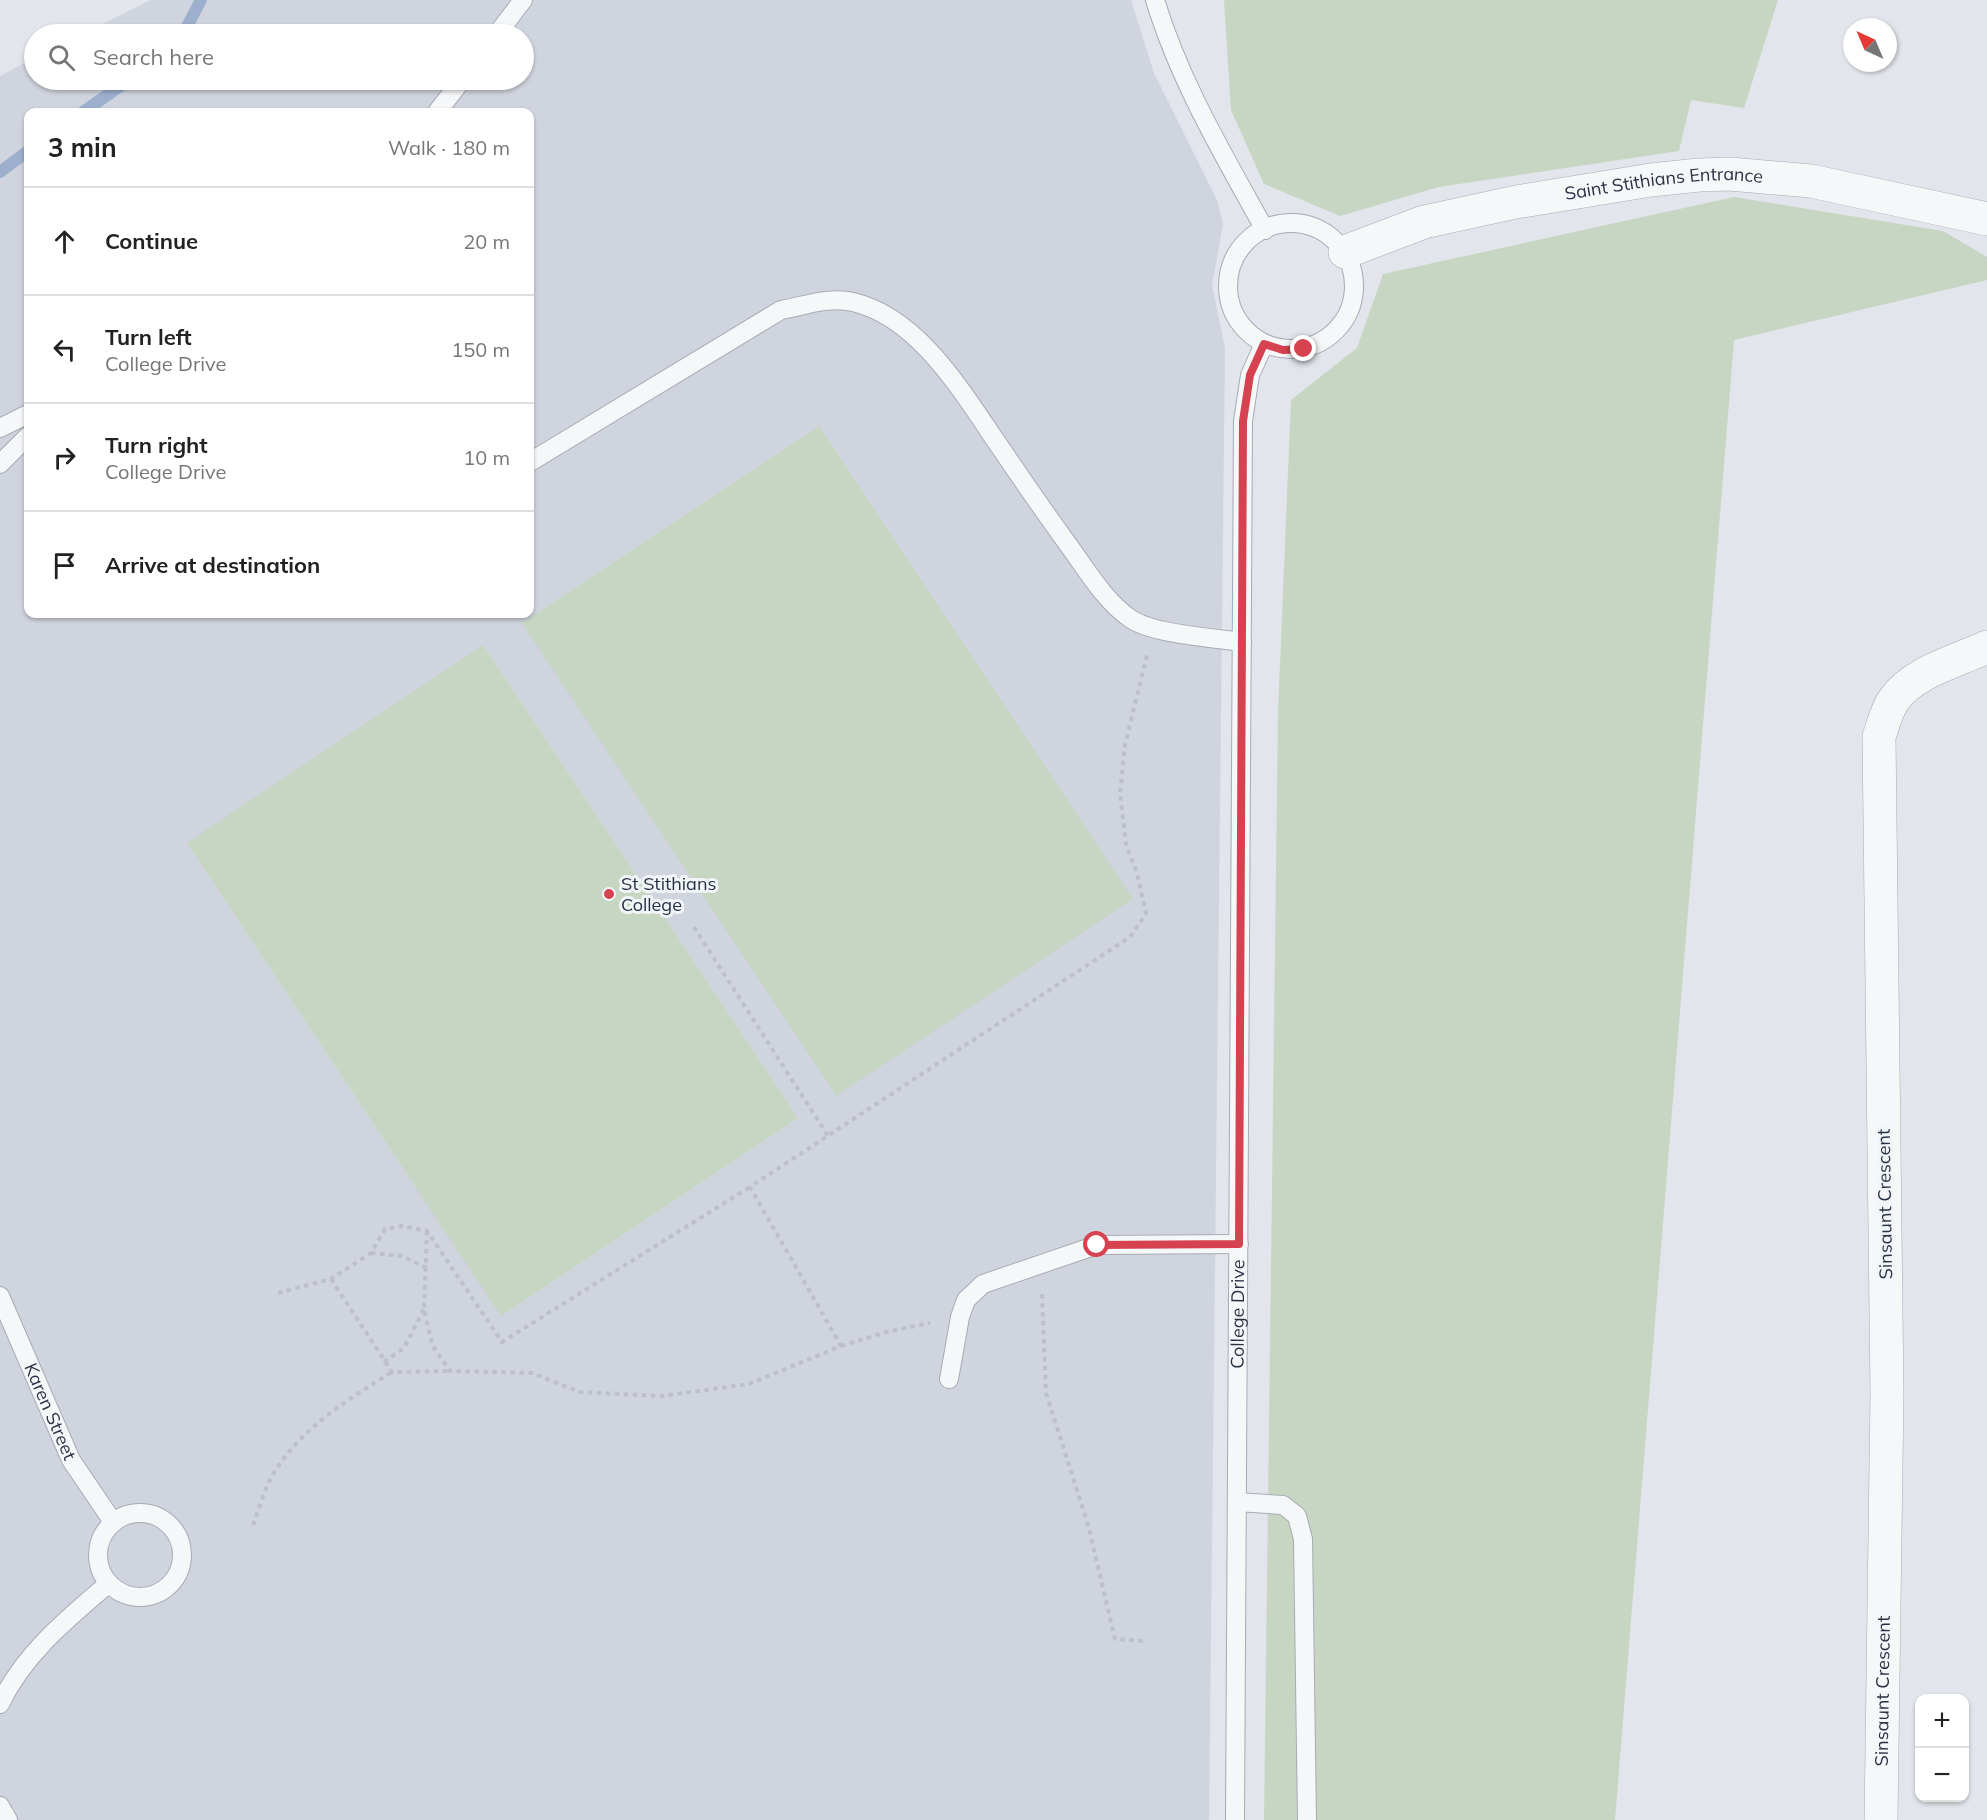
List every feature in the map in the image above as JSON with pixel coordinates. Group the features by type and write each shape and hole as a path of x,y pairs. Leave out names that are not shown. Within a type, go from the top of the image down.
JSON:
{"street":[{"name":"Saint Stithians Entrance","path":"1345,252 1424,222 1504,205 1651,180 1730,174 1811,181 1987,219"},
{"name":"Sinsaunt Crescent","path":"1881,1820 1887,1394 1880,737 1893,700 1905,687 1923,675 1987,647"}],"lane":[{"path":"505,24 523,0"},
{"path":"1155,0 1168,44 1189,92 1264,230"},
{"path":"440,108 454,90"},
{"path":"1291,223 1312,226 1331,237 1345,252 1353,271 1354,291 1349,311 1338,328 1323,341 1304,349 1283,350 1264,344 1246,332 1234,316 1228,295 1229,274 1237,254 1251,237 1264,230 1291,223"},
{"path":"534,460 781,310 824,302 852,301 877,311 899,324 948,372 1087,570 1120,611 1134,621 1153,628 1242,642"},
{"name":"College Drive","path":"1235,1820 1243,421 1250,375 1264,344"},
{"path":"0,428 24,416"},
{"path":"0,464 24,440"},
{"path":"949,1379 960,1317 966,1300 983,1284 1097,1245 1239,1244"},
{"name":"Karen Street","path":"0,1296 71,1460 113,1522"},
{"path":"1237,1502 1283,1505 1297,1516 1303,1539 1307,1820"},
{"path":"136,1513 152,1514 167,1522 178,1534 183,1551 177,1575 161,1593 145,1598 129,1596 108,1584 98,1560 100,1543 113,1522 136,1513"},
{"path":"0,1704 6,1691 49,1635 108,1584"},
{"path":"0,1806 8,1820"}],"path":[{"path":"278,1293 331,1279 371,1253 385,1229 402,1226 427,1231 502,1342 750,1187 1130,937 1146,914 1137,873 1126,844 1119,793 1125,745 1153,628"},
{"path":"694,927 828,1136"},
{"path":"750,1187 841,1346"},
{"path":"427,1231 424,1309 432,1345 450,1371"},
{"path":"371,1253 402,1256 427,1268"},
{"path":"1040,1263 1046,1393 1088,1525 1115,1639 1144,1641"},
{"path":"331,1279 392,1372"},
{"path":"384,1362 404,1348 424,1309"},
{"path":"254,1525 272,1478 304,1436 341,1404 392,1372 532,1373 580,1392 662,1396 749,1384 841,1346 885,1332 960,1317"}],"shaded area":[{"name":"St Stithians College","path":"151,0 1131,0 1154,73 1217,200 1223,224 1212,285 1225,348 1209,1820 0,1820 0,76 24,63 24,90 534,90 534,24 102,24"}],"green space":[{"path":"1224,0 1778,0 1744,108 1691,100 1679,151 1439,187 1340,216 1264,184 1231,110"},
{"path":"1734,197 1943,231 1987,257 1987,280 1734,340 1615,1820 1264,1820 1278,712 1291,400 1357,348 1383,274"},
{"path":"819,426 1133,899 836,1096 522,623 534,618 534,615"},
{"path":"483,645 798,1118 501,1316 187,843"}],"waterway":[{"path":"188,24 201,0"},
{"path":"89,108 115,90"},
{"path":"0,172 24,154"}],"place":[{"name":"St Stithians College","path":"609,894"}],"route":[{"path":"1097,1245 1239,1244 1243,421 1250,375 1264,344 1283,350 1304,349"}]}
